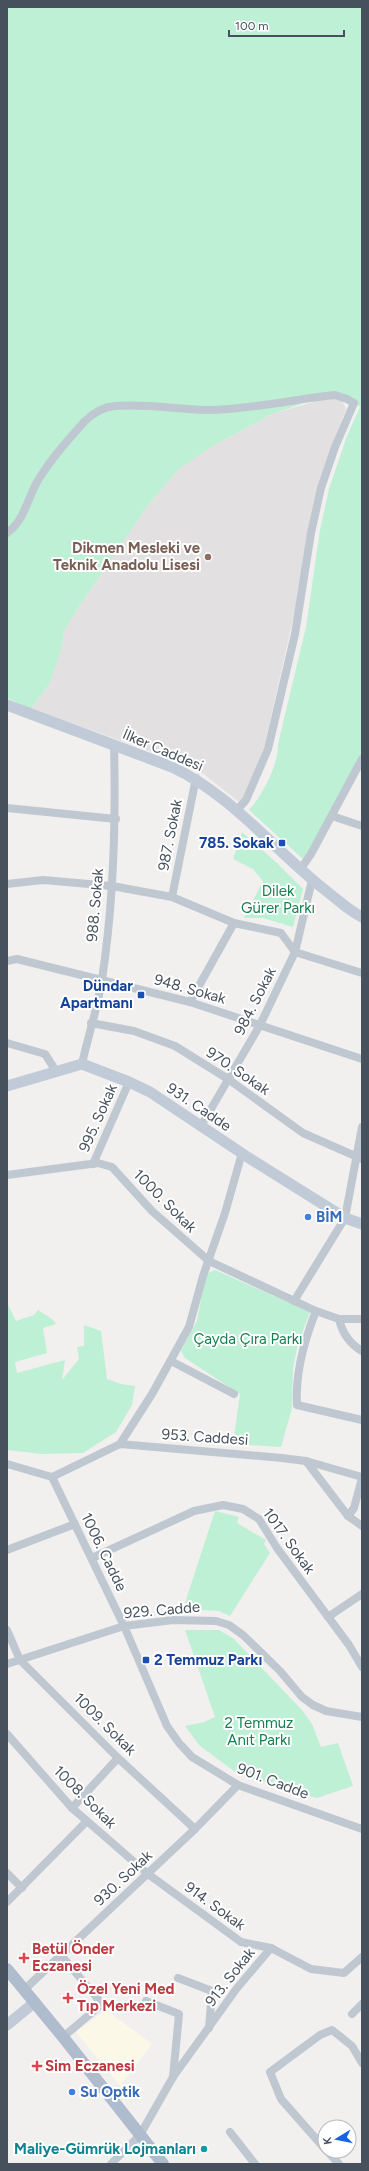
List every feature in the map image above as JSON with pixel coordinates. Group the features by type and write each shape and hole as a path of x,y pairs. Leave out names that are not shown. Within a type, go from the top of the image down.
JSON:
{"main road":[{"name":"İlker Caddesi","path":"7,705 172,767 196,778 215,791 300,870 362,917"},
{"path":"7,1086 82,1064"},
{"name":"931. Cadde","path":"82,1064 129,1082 150,1092 242,1153 345,1218 362,1224"},
{"path":"7,1969 35,2002 163,2164"},
{"path":"7,2026 35,2002"}],"street":[{"path":"7,533 15,527 26,508 36,484 51,461 85,421 99,410 114,406 143,406 210,410 238,409 336,395 347,398 354,403 334,447 321,488 311,533 297,621 268,749 246,800 236,811"},
{"name":"988. Sokak","path":"82,1064 102,980 112,886 116,820 114,745"},
{"path":"300,870 311,854 362,759"},
{"name":"987. Sokak","path":"172,897 196,778"},
{"path":"7,808 116,820"},
{"path":"332,816 362,826"},
{"path":"7,884 43,880 112,886 172,897 234,923 281,933 295,952 362,973"},
{"name":"984. Sokak","path":"201,1126 260,1025 295,952 312,880"},
{"path":"190,1002 234,923"},
{"name":"948. Sokak","path":"7,961 17,959 190,1002 362,1059"},
{"name":"970. Sokak","path":"92,1023 134,1031 175,1046 228,1079 303,1133 360,1159"},
{"path":"7,1043 45,1054 56,1071"},
{"name":"995. Sokak","path":"93,1164 129,1082"},
{"path":"294,1301 345,1218 360,1159 362,1127"},
{"path":"7,1464 52,1477 120,1444 183,1341 194,1315 203,1276 225,1213 242,1153"},
{"name":"1000. Sokak","path":"7,1175 93,1164 112,1166 158,1216 209,1261 316,1311 339,1319 362,1319"},
{"path":"316,1311 304,1340 298,1377 297,1405 362,1420"},
{"path":"339,1319 341,1328 348,1340 362,1351"},
{"path":"171,1361 234,1394"},
{"name":"953. Caddesi","path":"120,1444 243,1454 306,1461 362,1478"},
{"path":"306,1461 348,1516 362,1526"},
{"name":"1006. Cadde","path":"52,1477 124,1626 167,1726"},
{"path":"348,1516 354,1508 362,1478"},
{"name":"1017. Sokak","path":"92,1558 194,1511 223,1505 243,1509 259,1519 277,1548 328,1617 362,1667"},
{"path":"7,1550 75,1524"},
{"path":"328,1617 362,1594"},
{"name":"929. Cadde","path":"7,1664 124,1626 173,1620 216,1621 229,1625 254,1645 280,1671 302,1697 313,1705 326,1711 360,1715"},
{"name":"1009. Sokak","path":"7,1630 20,1660 118,1758 195,1829"},
{"name":"901. Cadde","path":"167,1726 192,1757 238,1785 362,1829"},
{"name":"1008. Sokak","path":"7,1735 72,1808 148,1874"},
{"path":"72,1808 118,1758"},
{"name":"930. Sokak","path":"25,1990 195,1829 238,1785"},
{"path":"7,1902 87,1821"},
{"path":"7,1873 22,1888"},
{"name":"914. Sokak","path":"148,1874 241,1942 270,1948"},
{"name":"913. Sokak","path":"111,2164 140,2135 173,2078 237,1988 270,1948 311,1969 344,1973 362,1957"},
{"path":"61,1955 102,2004 63,2037"},
{"name":"913. Sokak","path":"178,1978 212,1991 209,2029"},
{"name":"913. Sokak","path":"146,2001 179,2014 173,2078"},
{"path":"352,2014 362,2004"},
{"path":"317,2140 281,2099 270,2072 320,2035 332,2030 352,2046 362,2063"},
{"path":"230,2132 255,2164"}],"shaded area":[{"name":"Dikmen Mesleki ve Teknik Anadolu Lisesi","path":"336,398 342,401 346,409 332,446 264,748 242,800 239,802 201,772 178,761 31,709 50,683 61,650 64,631 76,611 148,505 180,468 211,447 272,414 316,401"},
{"path":"106,2010 152,2044 120,2086 76,2032"}],"green space":[{"path":"7,7 362,7 362,756 304,860 249,810 259,797 269,779 276,761 278,744 306,627 320,530 329,489 347,436 360,407 350,398 324,396 272,414 211,447 180,468 148,505 76,611 64,631 61,650 50,683 31,709 7,698"},
{"name":"Dilek Gürer Parkı","path":"242,832 303,889 293,927 263,918 244,918 263,881 253,869 233,859"},
{"name":"Çayda Çıra Parkı","path":"215,1270 310,1312 298,1344 293,1368 292,1408 281,1447 233,1444 240,1394 185,1358 181,1351 197,1321 205,1277 210,1272"},
{"path":"7,1303 16,1321 34,1315 38,1310 52,1319 56,1324 43,1328 47,1353 15,1362 17,1373 65,1360 62,1380 79,1359 77,1347 84,1346 84,1325 101,1331 107,1379 121,1384 135,1386 132,1405 116,1432 83,1453 42,1454 7,1450"},
{"path":"215,1511 239,1517 237,1523 266,1540 264,1544 270,1553 230,1616 219,1611 183,1609"},
{"name":"2 Temmuz Anıt Parkı","path":"185,1630 219,1630 234,1639 302,1710 312,1724 321,1747 338,1743 353,1786 317,1798 279,1788 234,1771 200,1746 185,1726 204,1722 215,1717"}],"place":[{"name":"Dikmen Mesleki ve Teknik Anadolu Lisesi","path":"208,557"},
{"name":"785. Sokak","path":"282,843"},
{"name":"Dündar Apartmanı","path":"141,995"},
{"name":"BİM","path":"308,1217"},
{"name":"2 Temmuz Parkı","path":"146,1660"},
{"name":"Betül Önder Eczanesi","path":"24,1958"},
{"name":"Özel Yeni Med Tıp Merkezi","path":"68,1998"},
{"name":"Sim Eczanesi","path":"37,2066"},
{"name":"Su Optik","path":"72,2092"},
{"name":"Maliye-Gümrük Lojmanları","path":"204,2149"}]}
